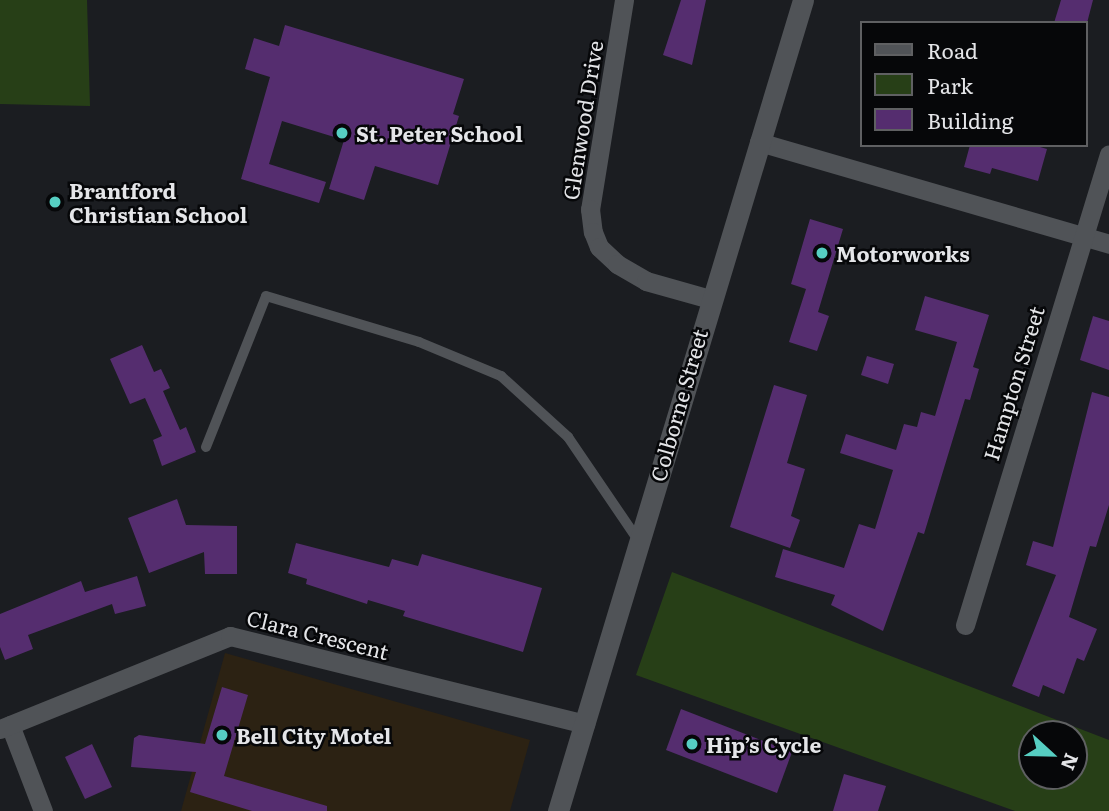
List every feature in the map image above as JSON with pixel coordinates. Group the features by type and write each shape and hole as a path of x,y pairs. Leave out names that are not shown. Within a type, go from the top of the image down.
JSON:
{"main road":[{"name":"Colborne Street","path":"558,811 710,299 803,0"}],"street":[{"name":"Glenwood Drive","path":"624,0 590,209 593,232 599,247 636,275 710,299"},
{"path":"759,142 1109,244"},
{"name":"Hampton Street","path":"965,625 1109,155"},
{"name":"Clara Crescent","path":"43,811 5,727 230,636 584,724"}],"lane":[{"path":"206,447 266,296 419,342 502,376 568,437 638,541"}],"shaded area":[{"path":"225,653 530,740 510,811 181,811"}],"green space":[{"path":"0,0 87,0 90,106 0,104"},
{"path":"672,572 1057,720 1018,720 1018,790 1088,790 1088,732 1109,740 1109,811 1015,811 636,675"}],"building":[{"path":"681,0 706,0 692,65 663,55"},
{"path":"1061,0 1093,0 1088,21 1055,21"},
{"path":"285,25 464,79 453,114 459,116 438,185 375,166 364,200 329,189 344,140 282,121 269,164 326,182 319,203 241,179 270,77 245,69 254,38 279,46"},
{"path":"969,147 1047,149 1038,181 992,168 990,174 964,167"},
{"path":"810,219 843,229 818,312 829,316 817,351 789,342 806,289 791,284"},
{"path":"925,296 989,315 973,367 979,369 970,400 965,399 924,534 918,532 883,631 831,605 835,595 775,577 783,549 844,568 859,524 875,529 893,470 840,453 846,434 896,450 904,424 917,427 921,412 935,416 957,342 915,330"},
{"path":"1093,316 1109,321 1109,370 1080,360"},
{"path":"142,345 154,372 161,369 170,388 163,391 180,430 186,427 196,452 162,466 153,440 162,436 145,398 130,404 110,359"},
{"path":"867,356 894,364 888,384 861,375"},
{"path":"774,385 807,395 787,463 805,469 791,516 800,520 790,548 730,527"},
{"path":"1092,392 1109,397 1109,505 1096,547 1090,546 1069,617 1097,629 1084,661 1077,658 1064,694 1043,685 1039,697 1012,686 1056,575 1026,565 1033,541 1053,547"},
{"path":"177,499 186,525 237,526 237,574 205,574 204,552 149,573 128,518"},
{"path":"296,543 389,567 392,559 418,566 422,554 542,588 523,652 403,616 405,611 368,600 367,604 306,584 307,579 288,573"},
{"path":"137,576 146,606 115,614 112,604 28,635 33,649 5,660 0,647 0,614 81,581 85,592"},
{"name":"Bell City Motel","path":"222,687 248,695 224,776 327,806 327,811 252,811 190,792 196,772 131,767 134,738 139,735 205,744"},
{"path":"681,709 792,752 777,793 666,750"},
{"path":"92,744 112,787 85,799 65,757"},
{"path":"844,774 886,786 878,811 833,811"}],"place":[{"name":"St. Peter School","path":"342,133"},
{"name":"Brantford Christian School","path":"55,202"},
{"name":"Motorworks","path":"822,253"},
{"name":"Bell City Motel","path":"222,735"},
{"name":"Hip’s Cycle","path":"692,744"}]}
